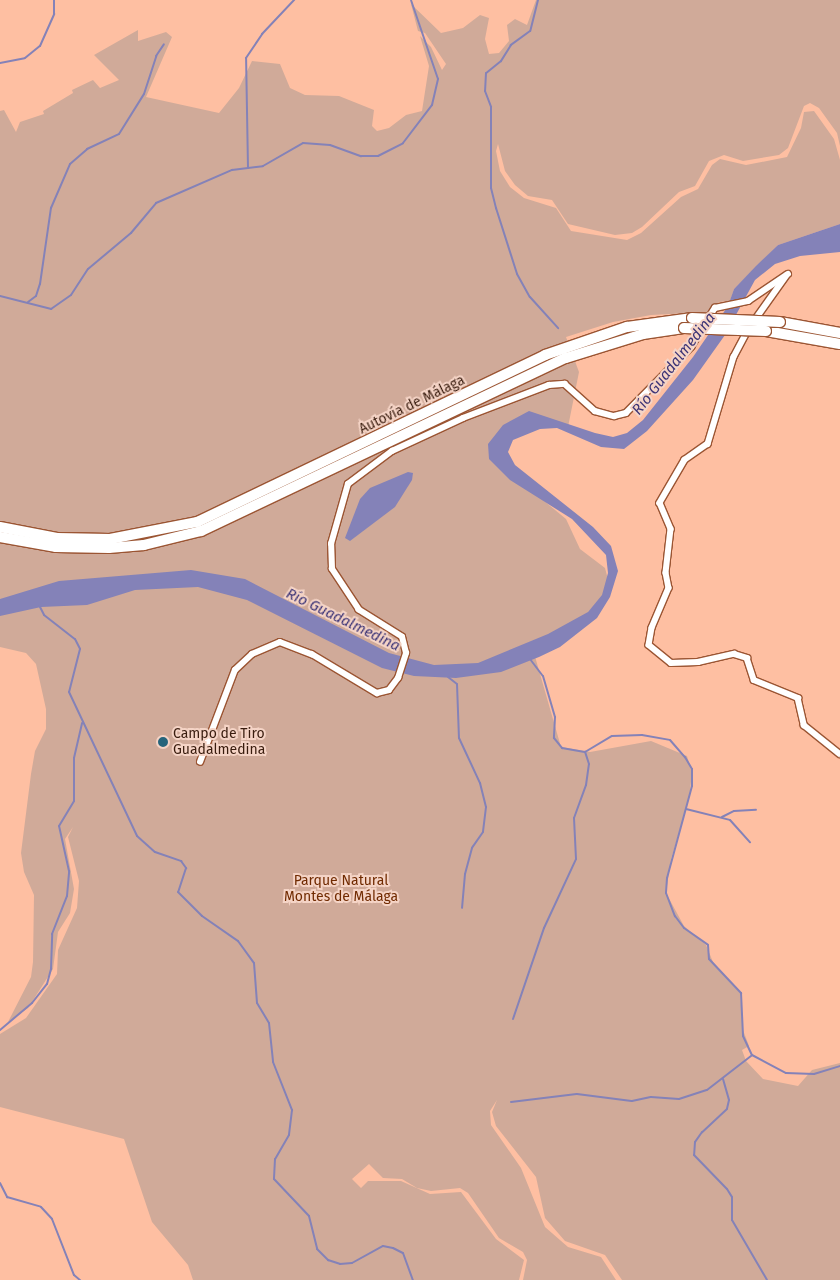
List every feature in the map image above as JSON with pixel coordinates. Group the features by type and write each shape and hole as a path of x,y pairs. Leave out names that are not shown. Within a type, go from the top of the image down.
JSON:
{"highway":[{"name":"Autovía de Málaga","path":"0,527 57,538 110,539 197,522 545,355 627,327 692,318 780,322 840,334"},
{"name":"Autovía de Málaga","path":"0,537 56,547 109,548 144,545 201,531 566,358 643,334 684,328 766,331 840,344"}],"street":[{"path":"200,762 235,670 252,654 280,642 312,654 377,693 389,690 398,678 406,653 402,637 359,610 332,569 331,544 348,484 392,451 463,418 549,385 565,384 595,411 614,416 626,412 691,347 715,308 729,303 748,301 788,274 758,313 734,357 733,369 708,444 686,460 660,503 671,529 666,573 669,588 652,628 649,645 671,663 698,662 734,654 747,658 754,680 798,698 804,725 840,754"}],"green space":[{"name":"Parque Natural Montes de Málaga","path":"536,0 840,0 840,146 837,133 819,108 810,103 804,106 788,148 779,155 743,161 724,155 709,161 695,186 679,192 642,227 632,233 615,235 568,224 552,200 528,196 515,185 505,171 498,144 496,151 500,171 510,187 524,198 556,208 571,231 627,240 641,233 681,197 698,189 712,165 720,159 746,165 787,157 801,128 804,112 814,111 834,139 840,160 840,224 778,245 734,289 730,301 719,302 711,312 651,315 613,322 566,337 579,372 568,427 511,428 505,458 526,486 566,519 580,549 605,568 610,587 571,632 534,653 561,747 590,752 651,741 687,756 692,773 689,799 671,859 666,893 684,926 706,945 713,962 740,993 743,1030 749,1046 742,1050 746,1061 763,1079 798,1086 812,1070 840,1063 840,1280 622,1280 605,1255 565,1241 545,1218 536,1177 496,1126 492,1112 497,1100 490,1111 491,1125 521,1168 545,1227 568,1247 601,1257 616,1280 523,1280 527,1260 523,1252 499,1238 468,1193 460,1188 431,1191 417,1188 402,1179 383,1178 369,1164 352,1179 361,1188 368,1181 401,1181 430,1194 461,1192 496,1239 524,1260 519,1280 193,1280 188,1265 152,1222 124,1139 0,1107 0,1034 26,1018 57,974 58,950 77,908 79,881 68,837 73,827 65,839 74,889 70,913 58,932 53,969 28,1008 8,1022 31,977 33,962 34,895 24,872 21,853 31,774 35,751 46,729 46,709 36,664 26,653 0,647 0,111 4,110 16,132 20,122 44,114 43,111 73,93 72,90 93,80 100,88 119,80 94,55 138,30 138,41 166,32 172,37 146,97 219,113 239,88 252,61 280,64 290,88 305,95 339,96 374,110 372,126 377,131 389,128 406,115 422,111 429,66 420,36 431,47 442,70 446,64 425,33 418,31 411,4 441,33 463,28 480,15 489,18 485,39 489,54 499,53 509,41 507,25 515,19 527,25"}],"water":[{"path":"840,224 840,252 800,256 775,264 755,280 725,335 693,380 647,431 624,449 601,447 557,428 540,429 513,440 508,452 515,465 593,527 611,546 618,571 610,597 597,618 560,647 539,657 501,672 456,678 414,676 382,668 247,600 198,587 135,590 87,605 41,607 0,616 0,599 59,581 191,570 245,579 389,653 434,665 478,663 548,634 588,612 602,595 608,573 606,555 572,519 510,480 489,459 488,444 503,425 529,411 595,433 613,437 627,433 643,420 693,357 728,306 734,289 756,266 778,245"},
{"path":"408,472 413,473 412,480 395,507 350,541 345,538 360,499 370,488"}],"waterway":[{"path":"0,63 25,58 40,46 54,14 54,0"},
{"path":"248,168 246,58 262,34 294,0"},
{"path":"0,296 51,309 71,295 88,269 131,233 156,203 232,170 263,166 303,143 330,145 361,156 378,156 403,143 432,105 438,79 411,0"},
{"path":"538,0 530,31 511,45 501,61 486,73 485,91 491,107 491,188 496,208 517,274 530,297 558,328"},
{"path":"28,302 36,296 40,284 51,208 70,164 87,149 119,134 144,94 156,56 164,44"},
{"path":"39,605 44,615 75,639 80,649 69,692 137,836 155,852 181,861 186,868 178,892 202,916 238,941 254,963 257,1003 269,1023 273,1062 292,1110 289,1135 275,1159 274,1179 309,1216 317,1249 328,1260 340,1264 352,1263 383,1246 393,1248 403,1253 413,1280"},
{"path":"530,659 543,676 555,717 554,738 562,748 585,752 612,736 642,735 670,740 685,757 692,769 692,786 667,878 666,893 675,916 684,928 708,945 709,959 741,993 743,1036 752,1055 786,1073 814,1074 840,1066"},
{"path":"448,677 457,684 459,738 480,783 486,807 483,832 472,848 465,874 462,908"},
{"path":"0,1030 32,1003 47,984 51,969 52,934 67,896 69,871 59,826 74,801 74,758 82,723"},
{"path":"513,1019 544,928 576,859 574,818 586,785 589,764 585,752"},
{"path":"686,809 730,820 750,842"},
{"path":"722,817 734,811 756,810"},
{"path":"511,1102 577,1094 632,1101 651,1097 679,1099 707,1090 751,1056"},
{"path":"723,1079 729,1100 727,1109 702,1132 695,1142 694,1155 727,1189 732,1197 732,1220 767,1280"},
{"path":"0,1183 7,1197 41,1207 52,1219 74,1275 80,1280"}],"place":[{"name":"Campo de Tiro Guadalmedina","path":"163,742"}],"water label":[{"name":"Río Guadalmedina","path":"674,364"},
{"name":"Río Guadalmedina","path":"343,620"}]}
